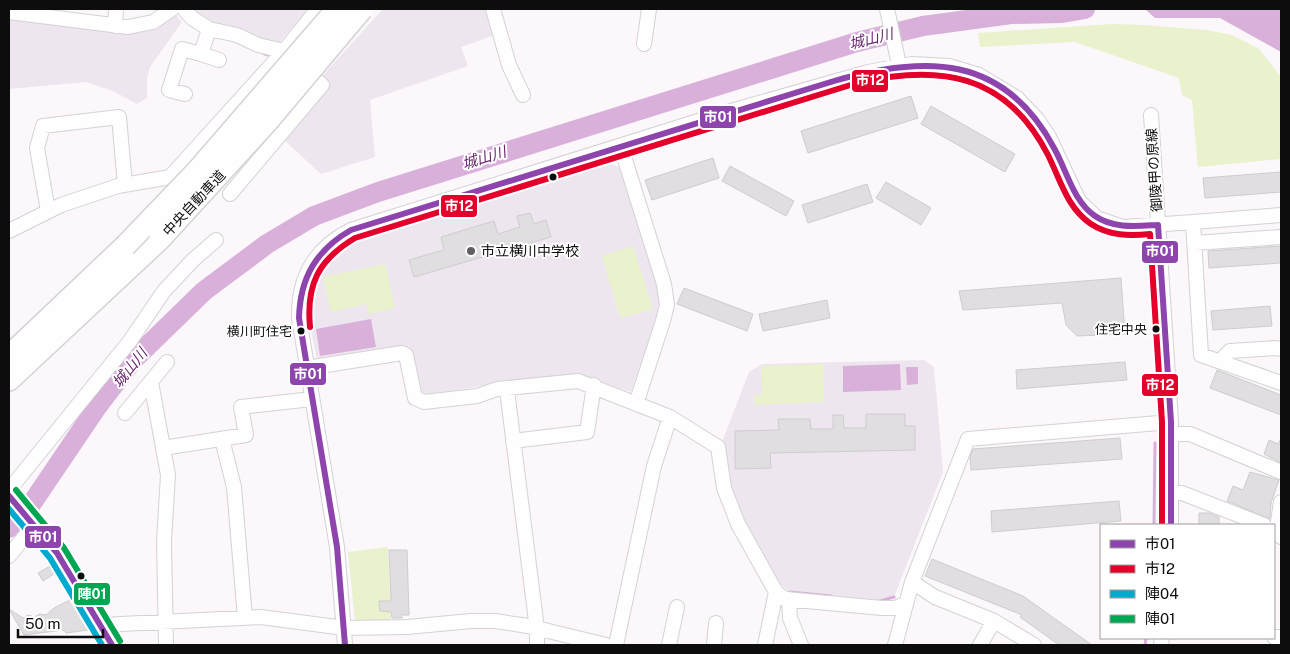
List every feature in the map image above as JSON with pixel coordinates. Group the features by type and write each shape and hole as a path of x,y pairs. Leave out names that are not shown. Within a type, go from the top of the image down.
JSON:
{"highway":[{"name":"中央自動車道","path":"9,356 125,246 196,171 337,9"},
{"name":"中央自動車道","path":"9,380 160,239 267,122 362,9"}],"main road":[{"path":"9,496 73,576 112,645"}],"street":[{"path":"115,26 116,9"},
{"path":"9,12 76,15 115,26 128,27 154,22 172,9"},
{"path":"184,9 192,18 209,29 237,35 258,46 284,51 322,85 230,194"},
{"path":"9,231 61,205 125,185 170,177 284,51 318,9"},
{"path":"493,9 509,65 523,95"},
{"path":"644,44 649,9"},
{"path":"888,9 899,65"},
{"path":"201,54 209,29"},
{"path":"185,94 169,90 182,49 219,60"},
{"path":"345,645 337,547 299,318 301,292 307,272 316,256 334,238 350,230 621,147 724,113 899,65 931,64 949,66 979,75 998,85 1027,107 1049,137 1079,201 1088,211 1106,222 1123,227 1281,215"},
{"name":"御陵甲の原線","path":"1151,115 1172,428 1171,524"},
{"path":"48,211 37,148 43,126 119,117 125,185"},
{"path":"621,147 664,284 667,305 636,404"},
{"path":"1193,222 1201,354 1281,383"},
{"path":"1194,243 1281,237"},
{"path":"9,490 130,341 164,291 193,260 216,240"},
{"path":"1220,361 1230,352 1276,348 1281,350"},
{"path":"307,368 402,353 406,355 415,398 424,402 578,381 594,385 670,417 718,447 724,488 738,524 782,596 801,645"},
{"path":"125,413 167,362"},
{"path":"151,382 168,475 164,541 166,645"},
{"path":"513,441 588,432 594,385"},
{"path":"507,390 537,629 537,645"},
{"path":"163,448 246,435 241,408 312,400"},
{"path":"616,645 654,466 670,417"},
{"path":"897,645 905,604 912,582 968,439 1172,428 1281,472"},
{"path":"222,439 234,487 245,618"},
{"path":"1172,493 1182,493 1261,524"},
{"path":"1278,533 1281,502"},
{"path":"9,556 33,524"},
{"path":"912,582 935,598 994,621 1034,645"},
{"path":"782,596 882,608 895,608 905,604"},
{"path":"765,645 782,596"},
{"path":"669,645 677,607"},
{"path":"100,625 245,618 280,619 344,628 407,627 471,621 495,621 606,645"},
{"path":"980,645 994,621"},
{"path":"714,645 716,623"}],"shaded area":[{"path":"190,9 308,9 280,42 262,42 199,17"},
{"path":"383,9 487,9 495,35 461,47 468,66 370,100 375,157 321,174 283,139 330,85 322,76"},
{"path":"1145,9 1281,9 1281,52 1220,18 1155,18"},
{"path":"174,13 182,22 150,67 147,78 147,98 137,104 113,91 86,82 9,89 9,18 122,31"},
{"path":"612,164 620,168 658,290 661,307 631,392 581,375 493,384 427,395 420,392 409,346 317,361 308,314 311,295 317,276 324,264 338,251 355,241"},
{"path":"371,319 376,347 320,356 316,329"},
{"path":"924,360 934,367 943,472 894,597 882,602 790,592 777,581 738,507 728,481 722,442 749,372 762,364"},
{"path":"900,364 901,390 843,392 843,366"},
{"path":"906,367 918,367 918,384 907,385"}],"green space":[{"path":"1112,24 1206,30 1232,35 1259,49 1281,77 1281,159 1198,167 1192,100 1182,95 1179,78 1075,42 980,47 978,33"},
{"path":"633,246 653,309 620,318 602,256"},
{"path":"385,264 395,308 369,314 366,304 331,312 323,277"},
{"path":"823,364 824,402 754,405 754,395 762,395 761,366"},
{"path":"388,547 391,622 355,621 348,552"}],"building":[{"path":"911,96 918,118 808,153 801,131"},
{"path":"931,106 1015,154 1005,172 921,124"},
{"path":"713,158 719,178 652,200 645,180"},
{"path":"730,166 794,201 786,216 722,181"},
{"path":"1281,172 1281,192 1205,198 1203,178"},
{"path":"886,182 931,208 921,225 876,198"},
{"path":"867,184 873,202 808,223 802,205"},
{"path":"530,213 534,224 546,220 551,237 414,277 409,260 444,250 441,237 494,221 498,234 520,227 517,216"},
{"path":"1281,246 1281,263 1209,268 1208,251"},
{"path":"1121,278 1125,334 1077,336 1066,325 1062,303 963,310 959,291"},
{"path":"684,288 753,314 747,331 677,304"},
{"path":"827,300 830,318 763,331 759,314"},
{"path":"1270,306 1272,326 1213,330 1211,311"},
{"path":"1125,362 1127,380 1017,389 1016,370"},
{"path":"1217,370 1281,395 1281,415 1210,388"},
{"path":"866,414 905,414 905,426 915,426 915,450 770,453 771,468 735,469 735,431 779,430 778,419 810,419 811,429 833,429 833,415 843,415 844,428 866,428"},
{"path":"1120,438 1122,459 971,470 970,457 973,449"},
{"path":"1281,438 1281,463 1264,454 1269,440 1278,444"},
{"path":"1250,472 1279,480 1271,503 1270,519 1227,501 1233,486 1243,490"},
{"path":"1119,501 1121,521 992,532 991,511"},
{"path":"1199,513 1209,513 1219,517 1219,524 1199,524"},
{"path":"389,550 407,550 409,615 402,615 402,618 392,618 391,612 380,611 379,601 391,601"},
{"path":"932,559 1023,596 1092,645 1059,645 1020,617 1022,615 925,576"},
{"path":"50,566 55,573 43,581 38,573"},
{"path":"70,600 88,630 66,633 63,630 24,635 9,609 23,618 28,615 34,617 40,614 46,615 54,608"}],"waterway":[{"name":"城山川","path":"9,528 30,506 97,407 133,360 204,291 267,244 314,216 378,192 857,42 923,26 1011,14 1062,13 1085,9"},
{"path":"261,52 267,55"},
{"path":"1154,524 1155,443"},
{"path":"790,592 831,596"},
{"path":"880,601 894,597"},
{"path":"1145,645 1146,639"}],"transit line":[{"name":"市01","path":"345,645 337,547 299,318 303,290 312,266 319,256 351,230 834,81 900,67 930,66 959,70 986,79 1011,94 1034,117 1054,148 1071,185 1087,210 1102,220 1118,225 1158,225 1171,422 1171,524"},
{"name":"市12","path":"310,327 310,298 317,275 332,255 355,238 857,83 887,77 916,75 942,76 968,81 991,91 1012,106 1031,128 1048,155 1070,201 1076,210 1091,224 1112,233 1127,235 1150,234 1162,422 1162,524"},
{"name":"陣01","path":"16,490 64,548 120,641"},
{"name":"市01","path":"9,496 57,553 112,645"},
{"name":"陣04","path":"9,509 50,558 102,645"}],"place":[{"name":"市立横川中学校","path":"471,251"},
{"name":"住宅中央","path":"1156,329"},
{"name":"横川町住宅","path":"301,331"}]}
